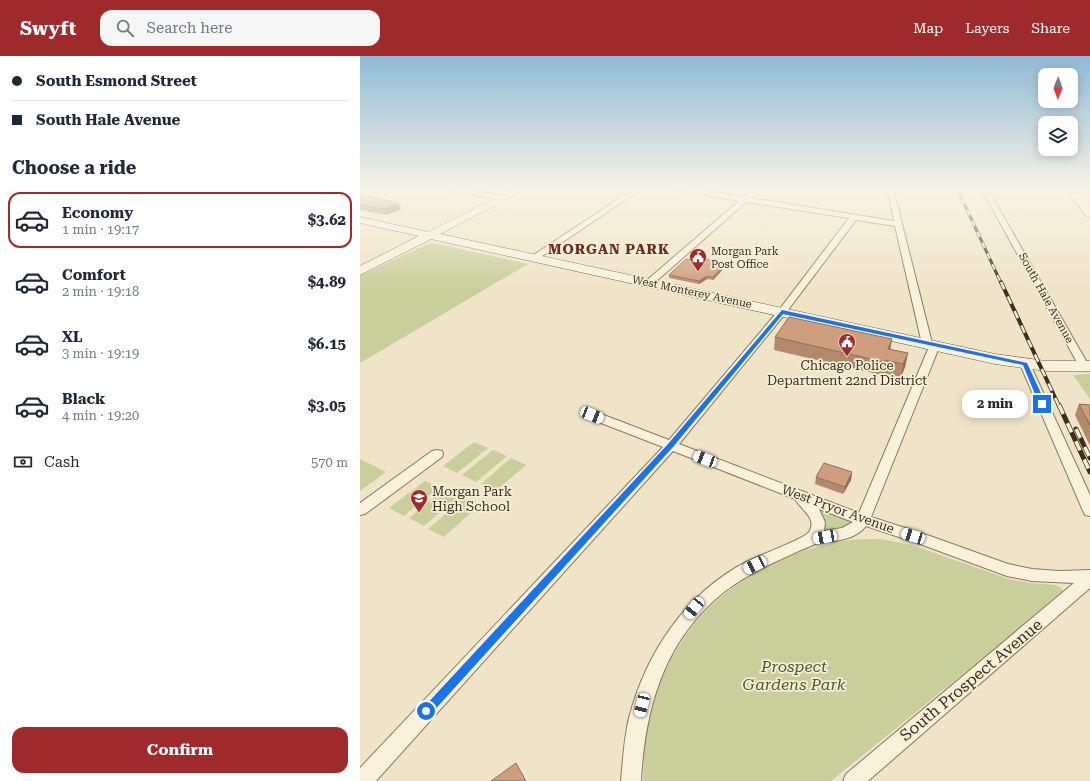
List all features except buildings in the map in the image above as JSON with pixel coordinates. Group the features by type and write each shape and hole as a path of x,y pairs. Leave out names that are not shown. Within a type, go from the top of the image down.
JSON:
{"main road":[{"name":"West Monterey Avenue","path":"369,222 1025,364 1087,366"},
{"path":"360,271 456,222"}],"street":[{"path":"533,258 588,222"},
{"path":"649,283 719,222"},
{"path":"362,781 671,446 782,312 850,222"},
{"path":"631,781 636,729 645,693 659,659 676,630 694,608 719,587 744,570 812,540 848,533 858,528 863,520 931,344 897,224 884,222"},
{"name":"South Hale Avenue","path":"1004,222 1087,366"},
{"path":"1025,364 1090,511"},
{"name":"West Pryor Avenue","path":"592,415 863,520 925,540 1007,570 1032,575 1090,578"},
{"path":"360,510 437,454"},
{"path":"794,494 806,502 815,514 817,531 812,540"},
{"name":"South Prospect Avenue","path":"852,781 1090,578"}],"green space":[{"path":"433,243 528,264 360,363 360,276 425,245"},
{"path":"1090,374 1090,399 1073,375"},
{"path":"474,442 488,448 457,473 443,466"},
{"path":"493,450 507,456 476,482 462,475"},
{"path":"511,458 526,465 496,491 481,484"},
{"path":"360,459 386,472 360,491"},
{"path":"425,481 439,487 404,516 389,508"},
{"path":"444,489 459,496 424,526 409,518"},
{"path":"463,499 478,506 444,537 428,529"},
{"path":"822,511 851,522 851,526 829,531 824,530"},
{"name":"Prospect Gardens Park","path":"857,539 880,539 912,545 1009,579 1055,585 1060,587 1064,592 831,781 643,781 646,731 657,689 669,662 684,637 701,616 715,602 748,577 785,558 824,545 843,541"}],"railway":[{"path":"973,222 1001,283"},
{"path":"1001,282 1059,406"},
{"path":"1059,405 1090,472"},
{"path":"1076,429 1090,458"}],"place":[{"name":"Morgan Park Post Office","path":"698,272"},
{"name":"Chicago Police Department 22nd District","path":"847,357"},
{"name":"Morgan Park High School","path":"419,513"}],"district":[{"name":"MORGAN PARK","path":"609,249"}],"route":[{"path":"426,711 671,446 782,312 1009,362 1025,364 1042,404"}]}
